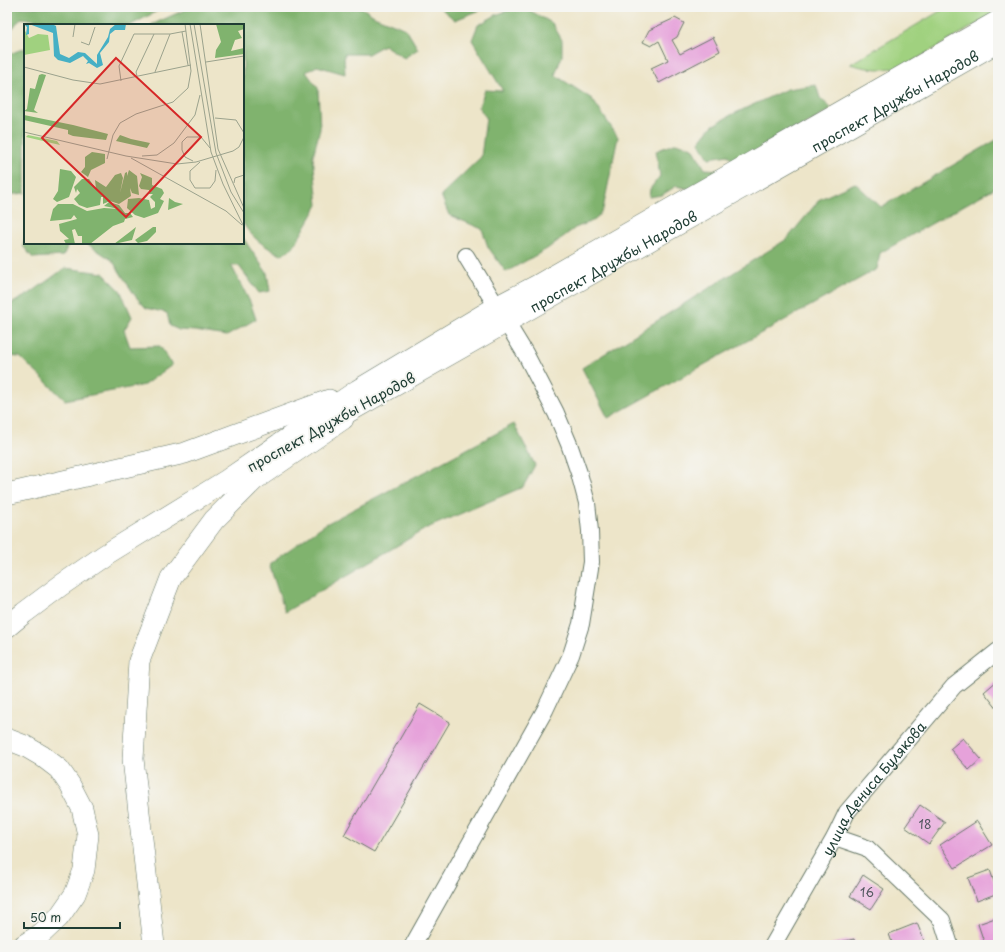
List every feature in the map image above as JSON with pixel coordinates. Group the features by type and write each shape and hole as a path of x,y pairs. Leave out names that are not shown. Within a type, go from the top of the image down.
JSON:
{"main road":[{"name":"проспект Дружбы Народов","path":"502,314 536,286 998,21"},
{"name":"проспект Дружбы Народов","path":"7,627 60,586 105,555 362,396 502,314 998,42"},
{"path":"7,494 184,453 362,396"},
{"path":"154,945 133,759 139,661 152,626 171,578 214,520 254,480 362,396"},
{"path":"7,739 25,746 42,756 59,769 70,785 82,808 88,835 84,870 75,894 59,917 41,934 24,945"}],"street":[{"path":"413,945 545,710 571,655 581,624 590,562 590,531 587,503 570,444 529,359 466,256"},
{"name":"улица Дениса Булякова","path":"773,945 835,837 847,812 954,686 998,651"},
{"path":"835,837 867,848 942,920 950,945"}],"green space":[{"path":"7,7 165,7 133,24 56,24 53,22 21,18 7,35"},
{"path":"191,7 361,7 374,16 406,29 418,49 404,58 384,45 368,54 344,54 345,74 317,66 306,72 318,88 320,129 313,156 318,205 293,248 281,255 265,246 255,238 244,224 244,24 153,24"},
{"path":"439,7 488,7 455,20"},
{"path":"947,7 998,7 998,12 906,65 878,69 864,68 850,64"},
{"path":"516,8 529,10 552,23 562,40 562,56 555,75 592,99 618,137 603,209 595,220 575,228 547,249 506,272 488,247 482,229 449,215 441,195 481,157 486,118 479,107 485,90 503,91 472,40 478,25 498,14"},
{"path":"24,48 24,193 7,195 7,55"},
{"path":"816,85 820,98 832,109 737,167 728,155 709,158 699,142 712,126 731,115 787,89"},
{"path":"998,139 998,186 880,253 877,269 608,418 582,368 787,239 820,199 855,183 881,207"},
{"path":"676,143 693,148 705,169 721,170 694,190 676,186 662,195 649,197 650,189 660,176 656,151"},
{"path":"244,239 267,273 270,291 259,293 239,266 231,265 250,302 256,319 227,336 179,330 170,326 167,313 146,308 136,297 112,260 88,244 244,244"},
{"path":"24,242 24,244 69,244 63,256 33,258 23,246"},
{"path":"65,268 103,273 120,290 132,317 124,330 130,347 160,346 172,365 144,385 65,400 20,357 7,356 7,306 29,294"},
{"path":"514,424 535,465 523,487 427,528 285,612 269,564 324,525"}],"building":[{"path":"675,18 684,23 677,37 672,40 680,54 713,37 720,51 659,83 651,68 668,60 659,41 651,46 643,42 649,30"},
{"path":"998,680 998,710 984,692"},
{"path":"420,704 450,722 374,852 344,835"},
{"path":"963,738 981,759 969,770 950,749"},
{"path":"920,805 945,822 929,844 905,827"},
{"path":"977,821 992,845 955,868 940,845"},
{"path":"990,870 998,893 977,901 968,878"},
{"path":"863,875 884,889 871,909 850,896"},
{"path":"998,917 998,945 985,945 978,924"},
{"path":"917,923 925,943 920,945 893,945 889,934"},
{"path":"854,939 855,945 831,945 831,944"}]}
